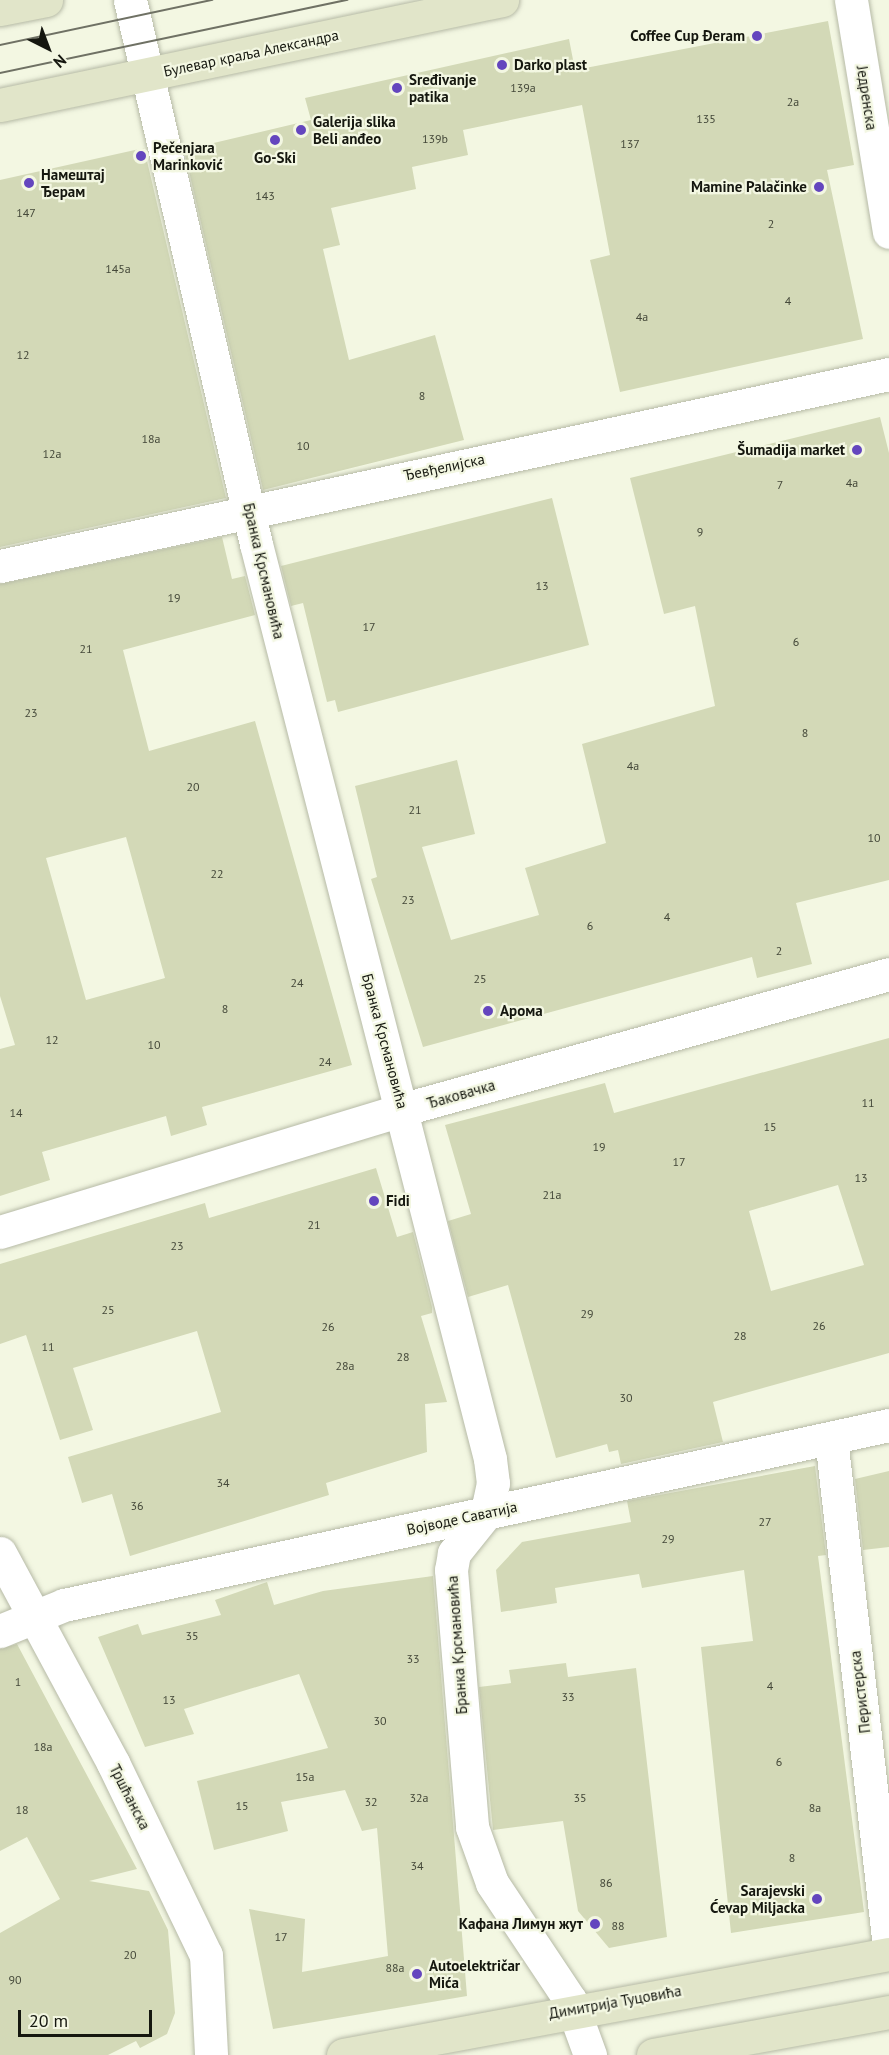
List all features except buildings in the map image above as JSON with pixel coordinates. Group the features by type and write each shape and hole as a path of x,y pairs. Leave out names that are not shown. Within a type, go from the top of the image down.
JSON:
{"main road":[{"path":"0,9 46,0"},
{"name":"Булевар краља Александра","path":"0,105 502,0"},
{"name":"Димитрија Туцовића","path":"343,2055 575,2009 889,1954"},
{"path":"652,2055 889,2012"}],"street":[{"name":"Бранка Крсмановића","path":"130,0 151,74 249,509 327,828 404,1109 490,1459 493,1483 487,1512 454,1553 451,1570 472,1827 492,1883 575,2009 590,2055"},
{"name":"Једренска","path":"851,0 889,232"},
{"name":"Ђевђелијска","path":"0,566 249,509 889,374"},
{"name":"Ђаковачка","path":"0,1232 404,1109 889,974"},
{"name":"Војводе Саватија","path":"0,1631 35,1613 889,1425"},
{"name":"Перистерска","path":"831,1438 889,1946"},
{"name":"Тршћанска","path":"0,1553 35,1613 206,1955 211,2055"}],"tram line":[{"path":"0,45 212,0"},
{"path":"0,73 347,0"}],"place":[{"name":"Coffee Cup Đeram","path":"757,36"},
{"name":"Darko plast","path":"502,65"},
{"name":"Sređivanje patika","path":"397,88"},
{"name":"Galerija slika Beli anđeo","path":"301,130"},
{"name":"Go-Ski","path":"275,140"},
{"name":"Pečenjara Marinković","path":"141,156"},
{"name":"Намештај Ђерам","path":"29,183"},
{"name":"Mamine Palačinke","path":"819,187"},
{"name":"Šumadija market","path":"857,450"},
{"name":"Арома","path":"488,1011"},
{"name":"Fidi","path":"374,1201"},
{"name":"Sarajevski Ćevap Miljacka","path":"817,1899"},
{"name":"Кафана Лимун жут","path":"595,1924"},
{"name":"Autoelektričar Mića","path":"417,1974"}]}
